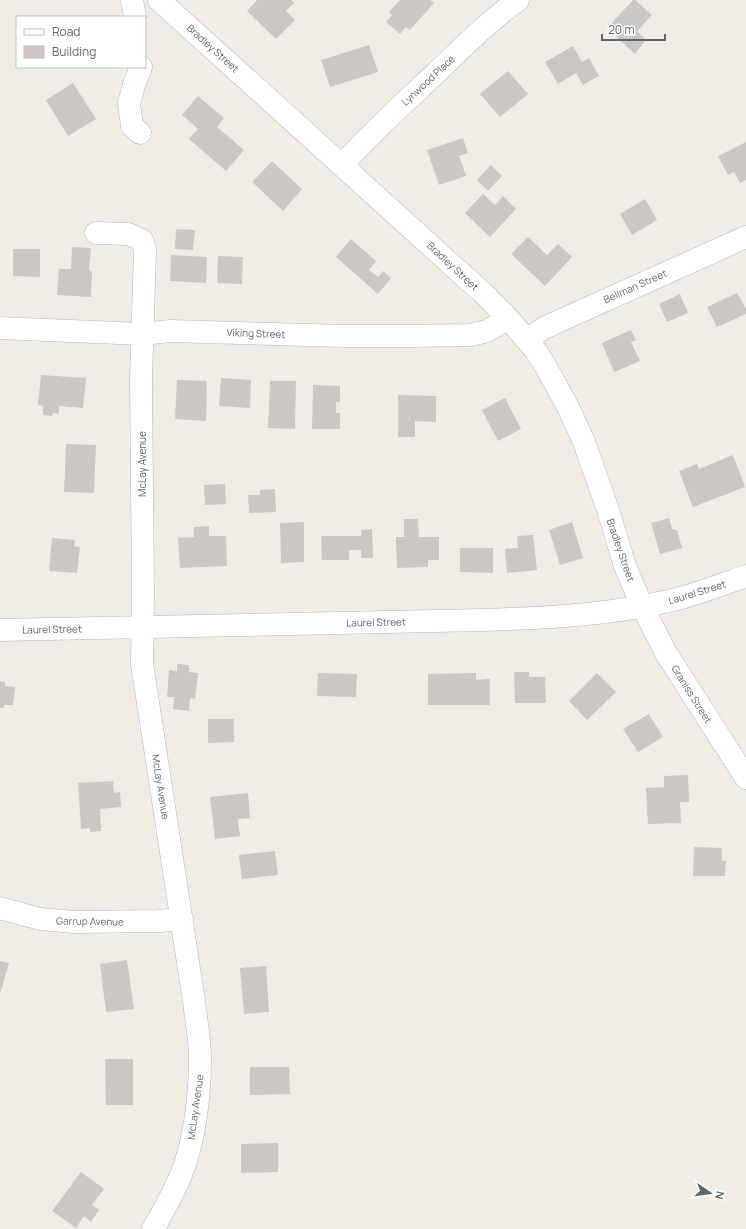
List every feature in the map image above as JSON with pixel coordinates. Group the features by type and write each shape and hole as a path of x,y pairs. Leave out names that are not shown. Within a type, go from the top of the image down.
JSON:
{"street":[{"path":"132,0 134,16"},
{"name":"Bradley Street","path":"159,0 472,283 508,318 527,340 546,367 584,442 608,510 625,566 642,606"},
{"name":"Lynwood Place","path":"342,165 469,41 518,0"},
{"path":"140,68 129,103 132,126 140,133"},
{"name":"McLay Avenue","path":"96,233 128,234 142,240 145,250 142,334 142,664 182,919 194,1001 200,1056 200,1088 193,1134 181,1174 153,1229"},
{"name":"Bellman Street","path":"527,340 544,328 746,237"},
{"name":"Viking Street","path":"0,328 142,334 171,331 346,336 471,335 488,331 508,318"},
{"name":"Laurel Street","path":"0,630 538,618 600,612 678,599 746,576"},
{"name":"Graniss Street","path":"642,606 666,653 746,778"},
{"name":"Garrup Avenue","path":"0,908 40,918 75,922 158,921 182,919"}],"building":[{"path":"257,0 291,0 294,3 286,11 295,20 276,39 247,11"},
{"path":"400,0 430,0 434,3 410,30 406,27 400,34 386,22 392,15 389,12"},
{"path":"633,0 635,0 652,15 637,31 646,40 635,54 607,28"},
{"path":"369,45 378,72 330,87 321,60"},
{"path":"573,46 582,62 589,58 599,76 583,85 576,73 558,84 545,62"},
{"path":"508,71 528,94 500,117 480,94"},
{"path":"73,83 96,119 68,136 46,100"},
{"path":"198,96 224,118 217,127 244,150 226,171 189,139 198,129 182,115"},
{"path":"463,138 468,153 459,156 466,176 439,185 427,150"},
{"path":"746,142 746,180 740,183 734,172 728,175 718,156"},
{"path":"272,161 302,189 283,211 252,182"},
{"path":"491,165 502,176 488,191 477,180"},
{"path":"483,194 495,205 503,196 516,209 490,237 465,213"},
{"path":"645,199 657,220 632,235 620,214"},
{"path":"176,229 195,230 193,250 175,249"},
{"path":"528,237 547,255 558,244 572,257 545,286 511,254"},
{"path":"351,239 376,261 369,270 378,277 383,271 391,278 378,294 336,257"},
{"path":"72,247 91,248 89,270 92,272 91,297 57,295 59,269 71,269"},
{"path":"13,249 40,249 40,277 13,276"},
{"path":"171,255 207,257 206,283 170,281"},
{"path":"218,256 243,257 242,284 217,283"},
{"path":"737,293 746,309 746,314 717,327 707,307"},
{"path":"680,294 688,313 667,322 659,304"},
{"path":"631,330 636,340 631,342 640,361 614,372 602,343"},
{"path":"41,375 86,378 83,408 59,406 59,414 53,413 52,416 43,415 43,406 38,405"},
{"path":"221,378 251,380 250,408 219,406"},
{"path":"177,380 207,381 206,421 175,419"},
{"path":"270,381 296,381 295,429 268,428"},
{"path":"313,385 340,386 340,402 336,402 336,413 340,413 340,429 312,429"},
{"path":"398,395 436,396 436,422 415,421 415,437 398,437"},
{"path":"505,398 521,429 498,441 482,410"},
{"path":"66,444 96,445 94,493 64,492"},
{"path":"733,455 745,487 693,507 679,471 697,464 699,469"},
{"path":"225,484 226,504 205,505 204,485"},
{"path":"275,489 276,512 249,513 248,495 260,495 260,490"},
{"path":"669,518 672,529 677,530 682,548 660,554 651,523"},
{"path":"404,519 418,519 419,537 439,537 439,560 428,560 428,567 397,568 396,537 404,537"},
{"path":"304,522 304,562 281,563 280,523"},
{"path":"572,522 583,558 560,565 549,530"},
{"path":"209,526 209,536 226,536 227,566 180,568 178,538 194,537 194,527"},
{"path":"372,529 373,558 361,558 361,550 349,550 349,560 322,560 321,536 361,536 361,530"},
{"path":"533,535 537,570 507,573 505,549 518,548 517,536"},
{"path":"52,538 75,540 74,546 80,547 77,573 49,571"},
{"path":"460,548 493,548 493,573 460,572"},
{"path":"177,664 189,665 189,672 198,673 195,699 190,698 189,711 173,709 174,697 167,697 169,670 177,671"},
{"path":"514,672 529,672 529,677 545,677 546,703 515,703"},
{"path":"318,673 357,674 356,697 317,696"},
{"path":"476,673 476,680 490,679 490,705 428,705 428,674"},
{"path":"597,673 616,692 587,720 569,701"},
{"path":"0,681 5,682 5,686 15,687 13,705 4,705 4,708 0,708"},
{"path":"649,714 663,737 638,752 623,729"},
{"path":"208,719 234,719 234,742 208,743"},
{"path":"688,775 689,802 680,802 681,823 648,824 646,788 664,787 664,776"},
{"path":"113,781 114,793 120,792 121,807 100,809 101,831 90,832 90,828 81,829 78,783"},
{"path":"248,793 250,818 238,819 240,836 215,839 210,797"},
{"path":"694,847 722,848 722,861 726,861 725,876 693,876"},
{"path":"275,851 278,875 242,879 239,855"},
{"path":"127,960 134,1009 106,1012 100,964"},
{"path":"0,961 9,963 0,994"},
{"path":"266,966 269,1012 244,1014 240,968"},
{"path":"105,1059 133,1059 133,1105 106,1105"},
{"path":"250,1067 289,1067 290,1094 250,1095"},
{"path":"278,1143 278,1172 241,1173 241,1144"},
{"path":"81,1172 104,1189 92,1205 99,1210 91,1222 84,1216 76,1228 52,1211"}]}
